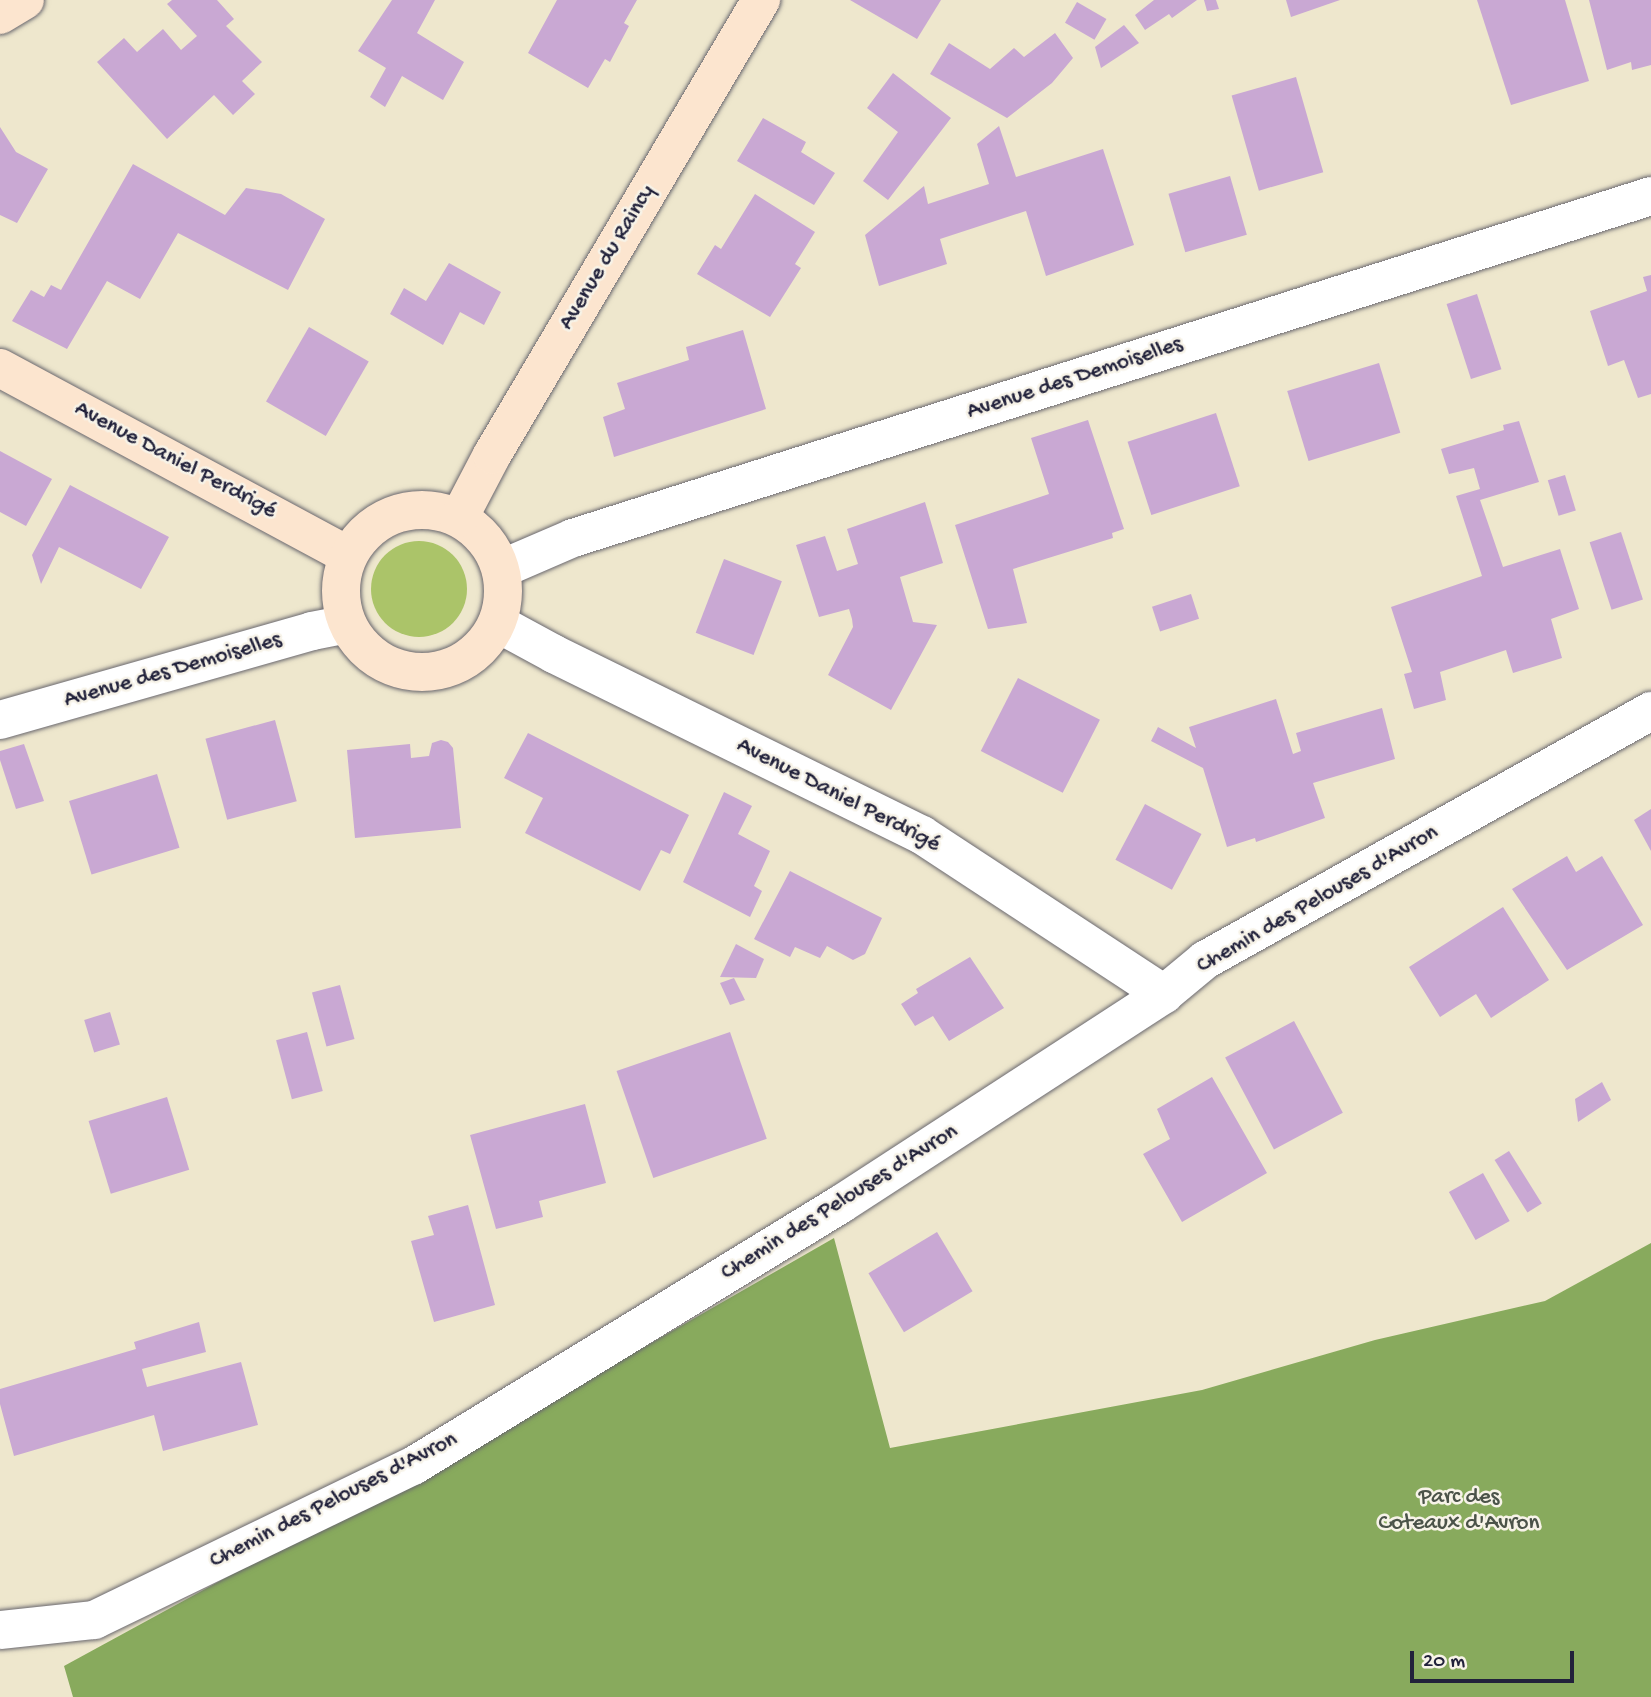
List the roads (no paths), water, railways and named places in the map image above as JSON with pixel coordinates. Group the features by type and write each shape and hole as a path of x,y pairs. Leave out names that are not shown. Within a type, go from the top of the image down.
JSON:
{"street":[{"path":"0,15 25,0"},
{"name":"Avenue du Raincy","path":"459,518 492,455 761,0"},
{"name":"Avenue des Demoiselles","path":"501,569 573,538 1651,196"},
{"name":"Avenue Daniel Perdrigé","path":"0,368 348,555"},
{"path":"434,510 459,518 477,530 492,548 501,569 504,596 497,623 483,646 462,663 436,672 409,672 384,663 362,646 347,624 341,601 341,578 348,555 363,534 396,514 434,510"},
{"name":"Avenue Daniel Perdrigé","path":"497,623 554,654 922,835 1164,994"},
{"name":"Avenue des Demoiselles","path":"0,720 312,631 347,624"},
{"name":"Chemin des Pelouses d'Avron","path":"0,1630 94,1620 413,1466 841,1204 1164,994 1205,960 1651,711"}],"park label":[{"name":"Parc des Coteaux d'Avron","path":"1459,1511"}]}
